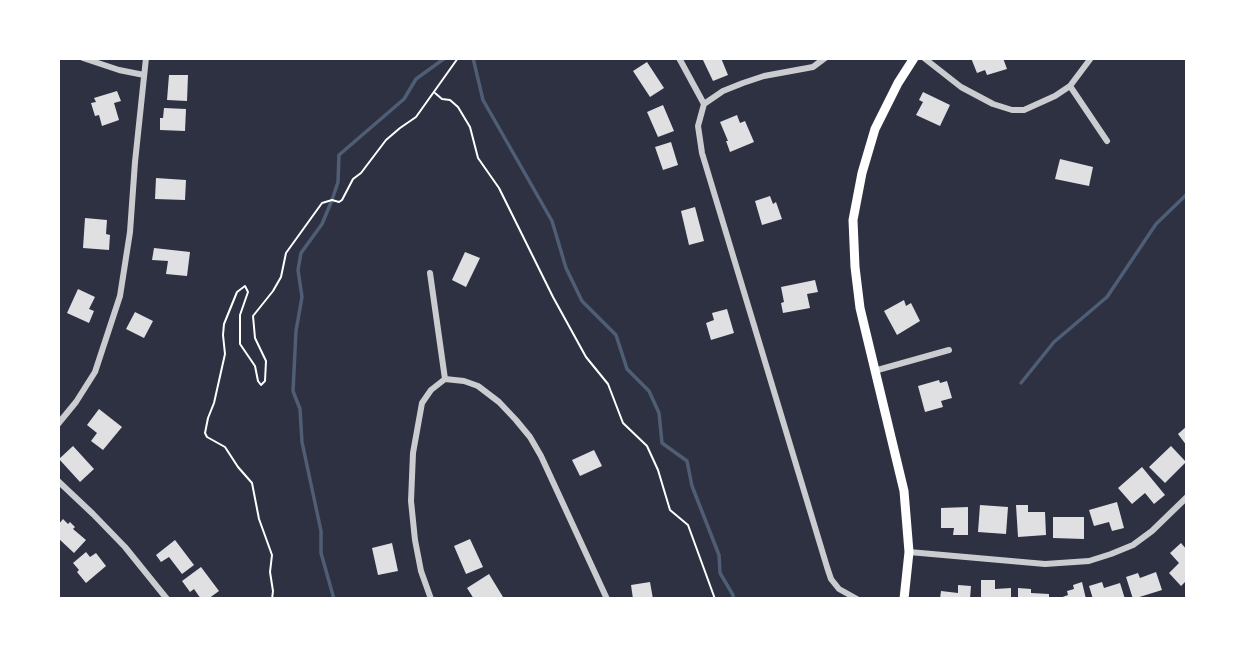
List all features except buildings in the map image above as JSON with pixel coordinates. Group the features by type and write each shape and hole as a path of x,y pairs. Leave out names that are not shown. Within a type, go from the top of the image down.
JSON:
{"main road":[{"path":"904,599 909,552 904,491 858,295 853,220 862,173 875,129 914,58"}],"street":[{"path":"83,58 144,75"},
{"path":"58,424 95,372 120,296 130,232 146,58"},
{"path":"678,58 704,104"},
{"path":"825,58 813,66 764,76 723,91 704,104 698,126 702,153 831,579 839,589 857,599"},
{"path":"925,58 961,87 993,104 1012,110 1037,106 1070,86 1091,58"},
{"path":"1070,86 1107,141"},
{"path":"429,273 445,379"},
{"path":"874,371 949,350"},
{"path":"431,599 421,571 415,540 411,500 413,453 422,402 431,390 445,379 478,386 499,402 530,437 607,599"},
{"path":"58,481 125,547 167,599"},
{"path":"909,552 1045,565 1089,561 1133,545 1161,524 1187,497"}],"path":[{"path":"272,599 272,555 259,519 251,483 225,447 207,437 205,432 225,354 224,324 237,292 245,286 248,292 240,315 240,344 256,366 261,385 265,381 266,360 255,338 253,317 281,277 286,253 322,203 342,200 353,179 361,173 386,140 416,117 458,58"},
{"path":"434,92 458,107 470,127 478,158 499,188 586,356 608,384 623,423 647,446 658,470 670,510 688,525 715,599"}],"waterway":[{"path":"334,599 321,553 321,531 302,442 300,409 293,391 296,331 302,297 298,270 301,253 322,224 332,200 338,182 339,155 404,99 416,79 445,58"},
{"path":"473,58 483,100 552,221 566,268 582,301 616,335 627,369 649,391 659,413 662,443 687,461 692,486 719,555 720,573 733,599"},
{"path":"1021,383 1054,342 1107,297 1156,224 1187,194"}]}
